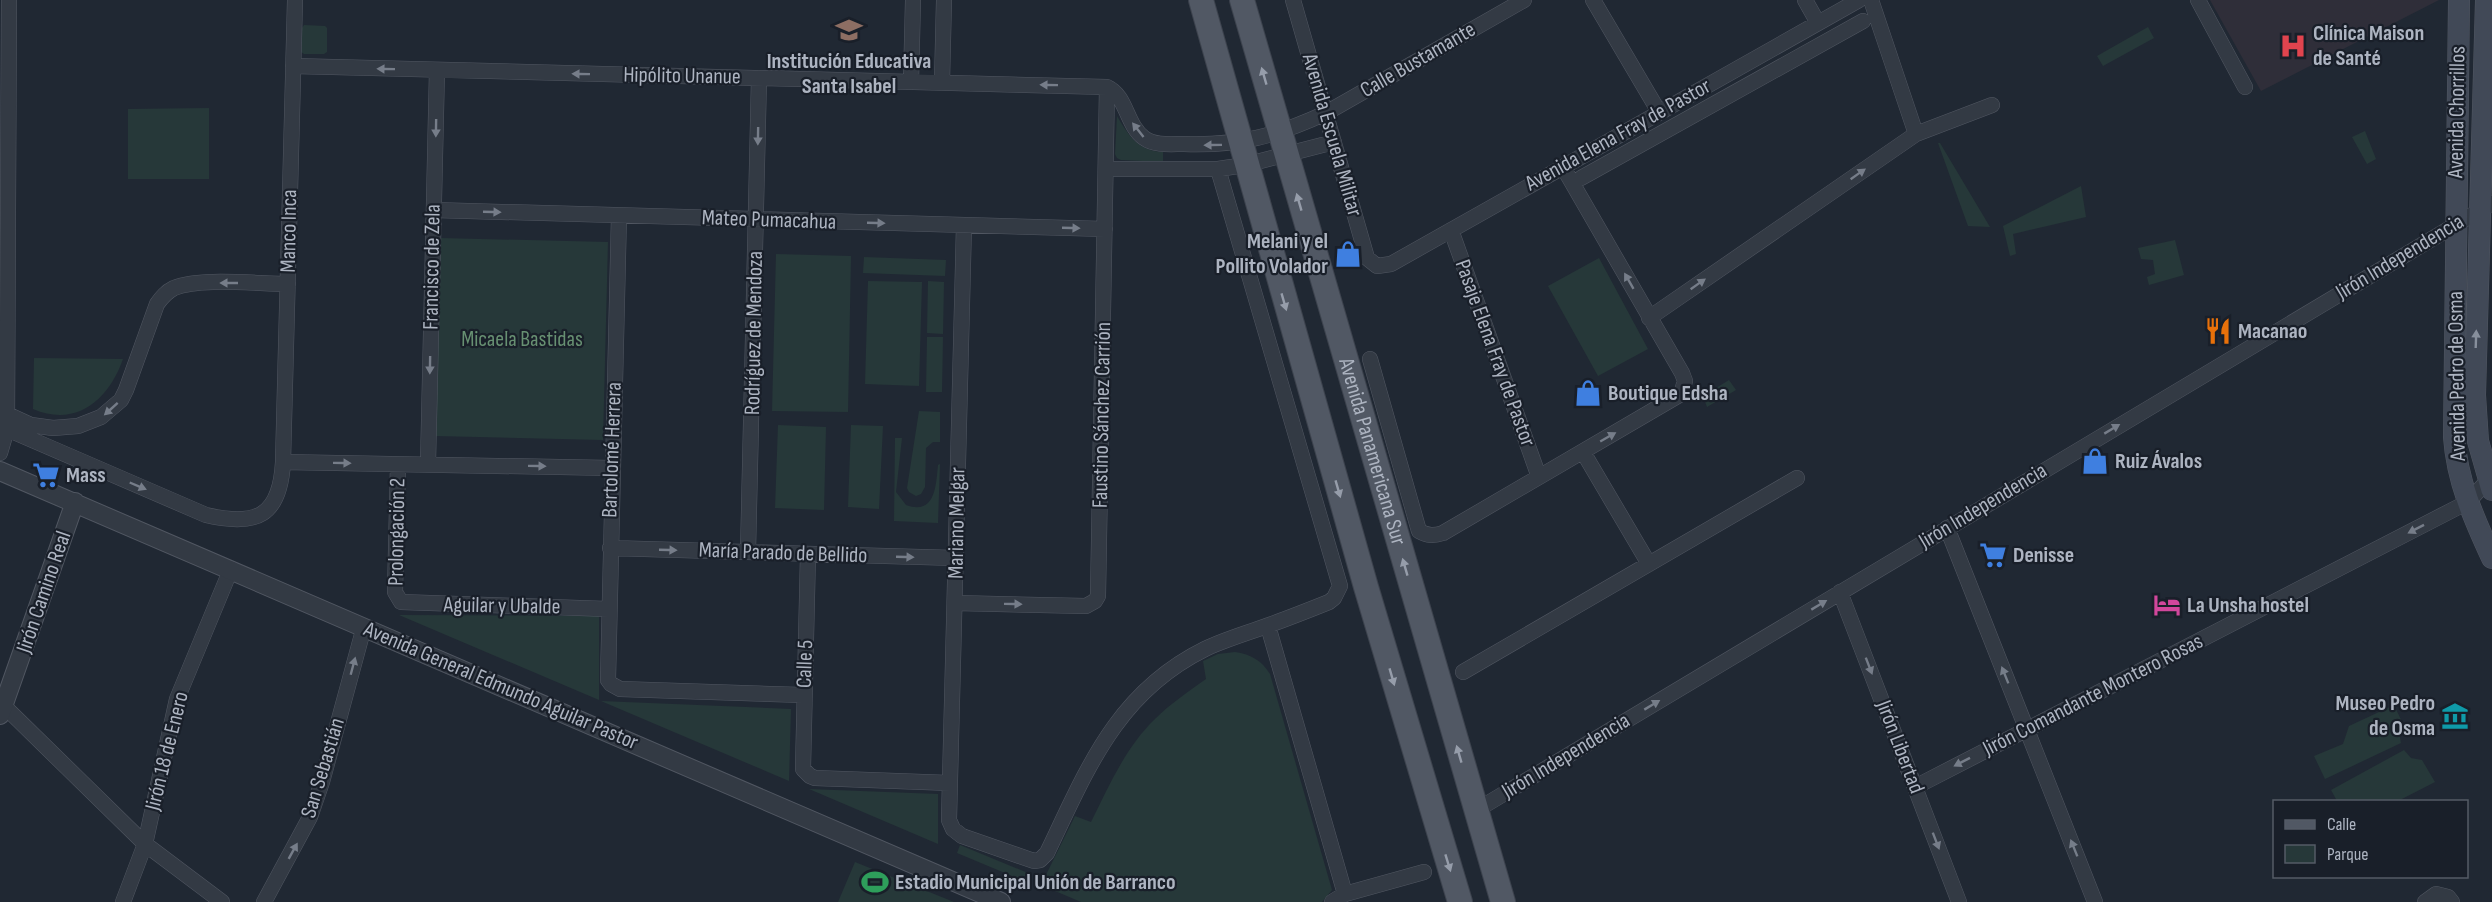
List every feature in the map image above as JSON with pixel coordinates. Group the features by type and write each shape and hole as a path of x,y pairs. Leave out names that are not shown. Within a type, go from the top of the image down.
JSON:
{"main road":[{"name":"Avenida Panamericana Sur","path":"1201,0 1366,587 1460,902"},
{"name":"Avenida Panamericana Sur","path":"1242,0 1503,902"},
{"name":"Avenida Chorrillos","path":"2456,224 2459,0"},
{"name":"Avenida Chorrillos","path":"2486,0 2486,207"},
{"path":"2459,33 2485,34"},
{"name":"Avenida Pedro de Osma","path":"2486,207 2475,403 2478,441 2491,482"},
{"name":"Avenida Pedro de Osma","path":"2456,224 2453,415 2456,458 2468,502 2492,558"},
{"path":"2491,482 2492,449"}],"street":[{"path":"0,453 5,423 4,136 9,0"},
{"name":"Manco Inca","path":"5,423 206,515 218,518 246,518 267,510 274,504 279,494 283,462 295,0"},
{"path":"911,82 913,0"},
{"path":"942,82 944,0"},
{"name":"Avenida Escuela Militar","path":"1293,0 1367,258 1377,266"},
{"name":"Calle Bustamante","path":"1282,144 1326,113 1524,0"},
{"path":"1593,0 1659,112"},
{"path":"1805,0 1818,23"},
{"name":"Avenida Elena Fray de Pastor","path":"1377,266 1391,264 1859,0"},
{"path":"1871,0 1916,134"},
{"path":"2198,0 2246,87"},
{"path":"1581,178 1863,21"},
{"name":"Hipólito Unanue","path":"293,66 1107,87"},
{"name":"Francisco de Zela","path":"428,464 437,70"},
{"name":"Rodríguez de Mendoza","path":"748,552 759,78"},
{"path":"1107,87 1120,99 1136,130 1149,141 1162,144 1212,145 1243,154 1282,144"},
{"name":"Faustino Sánchez Carrión","path":"955,603 1086,606 1095,601 1098,596 1107,87"},
{"path":"1649,318 1916,134 1992,105"},
{"path":"1106,169 1218,169 1243,154 1282,144 1334,142"},
{"path":"1370,359 1419,531 1435,535 1443,533 1676,398 1684,388 1682,373 1563,167"},
{"path":"1218,169 1340,586 1334,598 1329,602 1268,626 1339,898 1424,872"},
{"name":"Jirón Independencia","path":"1475,811 2486,207"},
{"name":"Mateo Pumacahua","path":"434,210 1105,229"},
{"name":"Bartolomé Herrera","path":"619,215 607,674 611,684 620,689 804,695"},
{"name":"Mariano Melgar","path":"964,225 949,820 954,830 962,836 1028,860 1040,860 1047,853 1101,745 1135,699 1196,653 1227,639 1268,626"},
{"name":"Pasaje Elena Fray de Pastor","path":"1451,230 1539,477"},
{"path":"5,423 67,427 91,421 112,409 126,390 157,304 162,296 176,288 196,283 288,284"},
{"path":"1583,452 1648,564"},
{"path":"283,462 612,468"},
{"name":"Prolongación 2","path":"398,464 395,592 398,600"},
{"name":"Avenida General Edmundo Aguilar Pastor","path":"0,471 1001,902"},
{"path":"1463,672 1797,478"},
{"name":"Jirón Comandante Montero Rosas","path":"1915,787 2468,502 2491,482"},
{"name":"Jirón Camino Real","path":"2,711 75,502"},
{"path":"1947,528 2095,902"},
{"name":"María Parado de Bellido","path":"610,548 956,558"},
{"name":"Calle 5","path":"808,554 801,765 805,773 815,778 951,783"},
{"name":"Jirón 18 de Enero","path":"123,902 145,844 177,699 231,569"},
{"name":"Jirón Libertad","path":"1840,592 1959,902"},
{"name":"Aguilar y Ubalde","path":"398,600 405,603 608,609"},
{"name":"San Sebastián","path":"264,902 310,818 364,627"},
{"path":"2,711 145,844 222,902"},
{"path":"2425,902 2436,894 2448,897 2452,902"}],"shaded area":[{"name":"Clínica Maison de Santé","path":"2210,0 2439,0 2261,91"}],"green space":[{"path":"304,25 327,28 327,52 304,54 301,52"},
{"path":"2148,27 2154,38 2103,66 2097,56"},
{"path":"209,108 209,179 128,179 128,109"},
{"path":"1117,116 1135,141 1147,149 1163,152 1163,162 1117,158 1115,154"},
{"path":"2365,131 2376,159 2367,164 2352,137"},
{"path":"1938,143 1940,143 1990,227 1968,226"},
{"path":"2081,186 2086,217 2013,234 2016,254 2010,256 2003,226"},
{"name":"Micaela Bastidas","path":"440,238 608,242 603,440 435,436"},
{"path":"2175,240 2184,275 2149,285 2147,277 2155,274 2153,260 2141,259 2138,248"},
{"path":"776,254 851,256 848,412 772,411"},
{"path":"864,257 946,260 945,276 863,273"},
{"path":"1599,258 1648,349 1598,376 1548,286"},
{"path":"868,281 922,282 919,386 865,384"},
{"path":"928,281 944,282 943,334 927,333"},
{"path":"927,337 943,337 942,392 926,392"},
{"path":"34,358 123,359 117,373 100,397 77,412 64,415 49,414 33,409"},
{"path":"1729,380 1736,390 1707,407 1703,396"},
{"path":"919,411 940,412 940,442 933,442 926,448 925,487 921,494 916,496 907,488"},
{"path":"778,425 826,427 824,510 775,508"},
{"path":"851,425 883,426 879,509 848,507"},
{"path":"895,438 902,438 896,492 906,505 916,507 929,502 935,489 940,464 938,523 894,521"},
{"path":"399,615 599,616 599,700"},
{"path":"1235,652 1256,659 1270,674 1332,890 1322,902 1081,902 1041,885 1075,816 1091,822 1118,768 1144,730 1167,708 1206,679 1203,661 1218,654"},
{"path":"601,701 791,709 789,781"},
{"path":"2394,705 2404,726 2399,732 2401,743 2325,779 2314,756 2343,744 2349,726"},
{"path":"2404,750 2411,758 2422,760 2435,782 2400,800 2336,800 2331,790"},
{"path":"809,789 938,794 938,844"},
{"path":"960,845 1028,873 1024,881 957,853"},
{"name":"Estadio Municipal Unión de Barranco","path":"855,862 954,902 838,902"}],"place":[{"name":"Institución Educativa Santa Isabel","path":"849,30"},
{"name":"Clínica Maison de Santé","path":"2293,46"},
{"name":"Melani y el Pollito Volador","path":"1348,254"},
{"name":"Macanao","path":"2218,331"},
{"name":"Boutique Edsha","path":"1588,393"},
{"name":"Ruiz Ávalos","path":"2095,461"},
{"name":"Mass","path":"46,475"},
{"name":"Denisse","path":"1993,555"},
{"name":"La Unsha hostel","path":"2167,605"},
{"name":"Museo Pedro de Osma","path":"2455,716"},
{"name":"Estadio Municipal Unión de Barranco","path":"875,882"}]}
